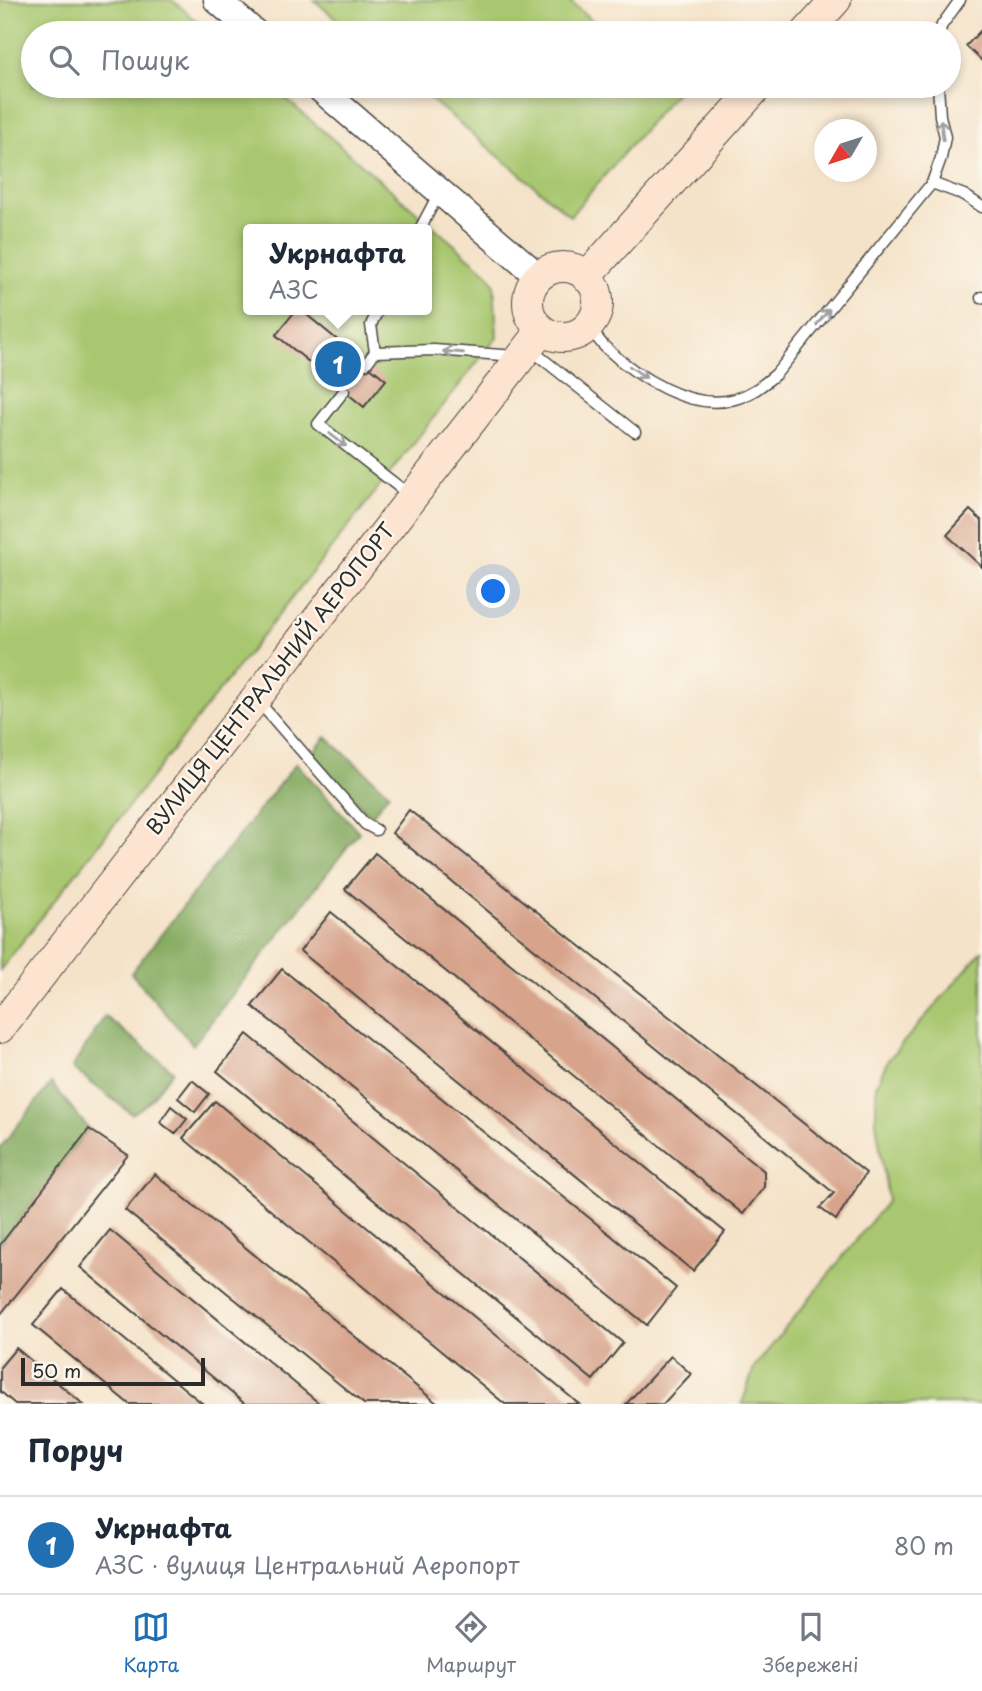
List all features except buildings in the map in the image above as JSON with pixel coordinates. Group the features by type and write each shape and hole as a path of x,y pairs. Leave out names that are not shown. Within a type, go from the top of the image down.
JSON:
{"main road":[{"path":"817,21 836,0"},
{"path":"586,276 747,98"},
{"path":"555,268 567,268 586,276 598,298 593,321 575,335 551,335 531,345 534,321 528,300 530,289 539,277 555,268"},
{"name":"ВУЛИЦЯ ЦЕНТРАЛЬНИЙ АЕРОПОРТ","path":"0,1028 531,345"}],"street":[{"path":"217,0 241,21"},
{"path":"331,98 539,277"}],"lane":[{"path":"944,21 960,0"},
{"path":"588,326 604,346 636,372 673,393 715,402 734,400 756,391 776,374 932,183 945,137 939,98"},
{"path":"932,183 964,195 982,207"},
{"path":"423,224 440,191"},
{"path":"366,364 375,352 371,325 376,315"},
{"path":"375,352 531,345 635,432"},
{"path":"344,391 318,424 412,497"},
{"path":"256,698 365,824 376,830"}],"green space":[{"path":"0,0 172,0 197,21 21,21 21,98 285,98 430,224 243,224 243,315 432,315 432,225 487,273 494,283 497,337 0,970"},
{"path":"314,0 568,0 593,21 339,21"},
{"path":"429,98 671,98 570,216"},
{"path":"326,737 389,793 371,817 312,754"},
{"path":"296,763 359,832 193,1045 131,973"},
{"path":"982,951 982,1404 742,1404 754,1368 888,1200 876,1122 876,1086 888,1060"},
{"path":"105,1016 173,1071 148,1103 132,1114 72,1068"},
{"path":"51,1083 89,1129 0,1245 0,1148"}],"place":[{"name":"Укрнафта","path":"338,364"}]}
